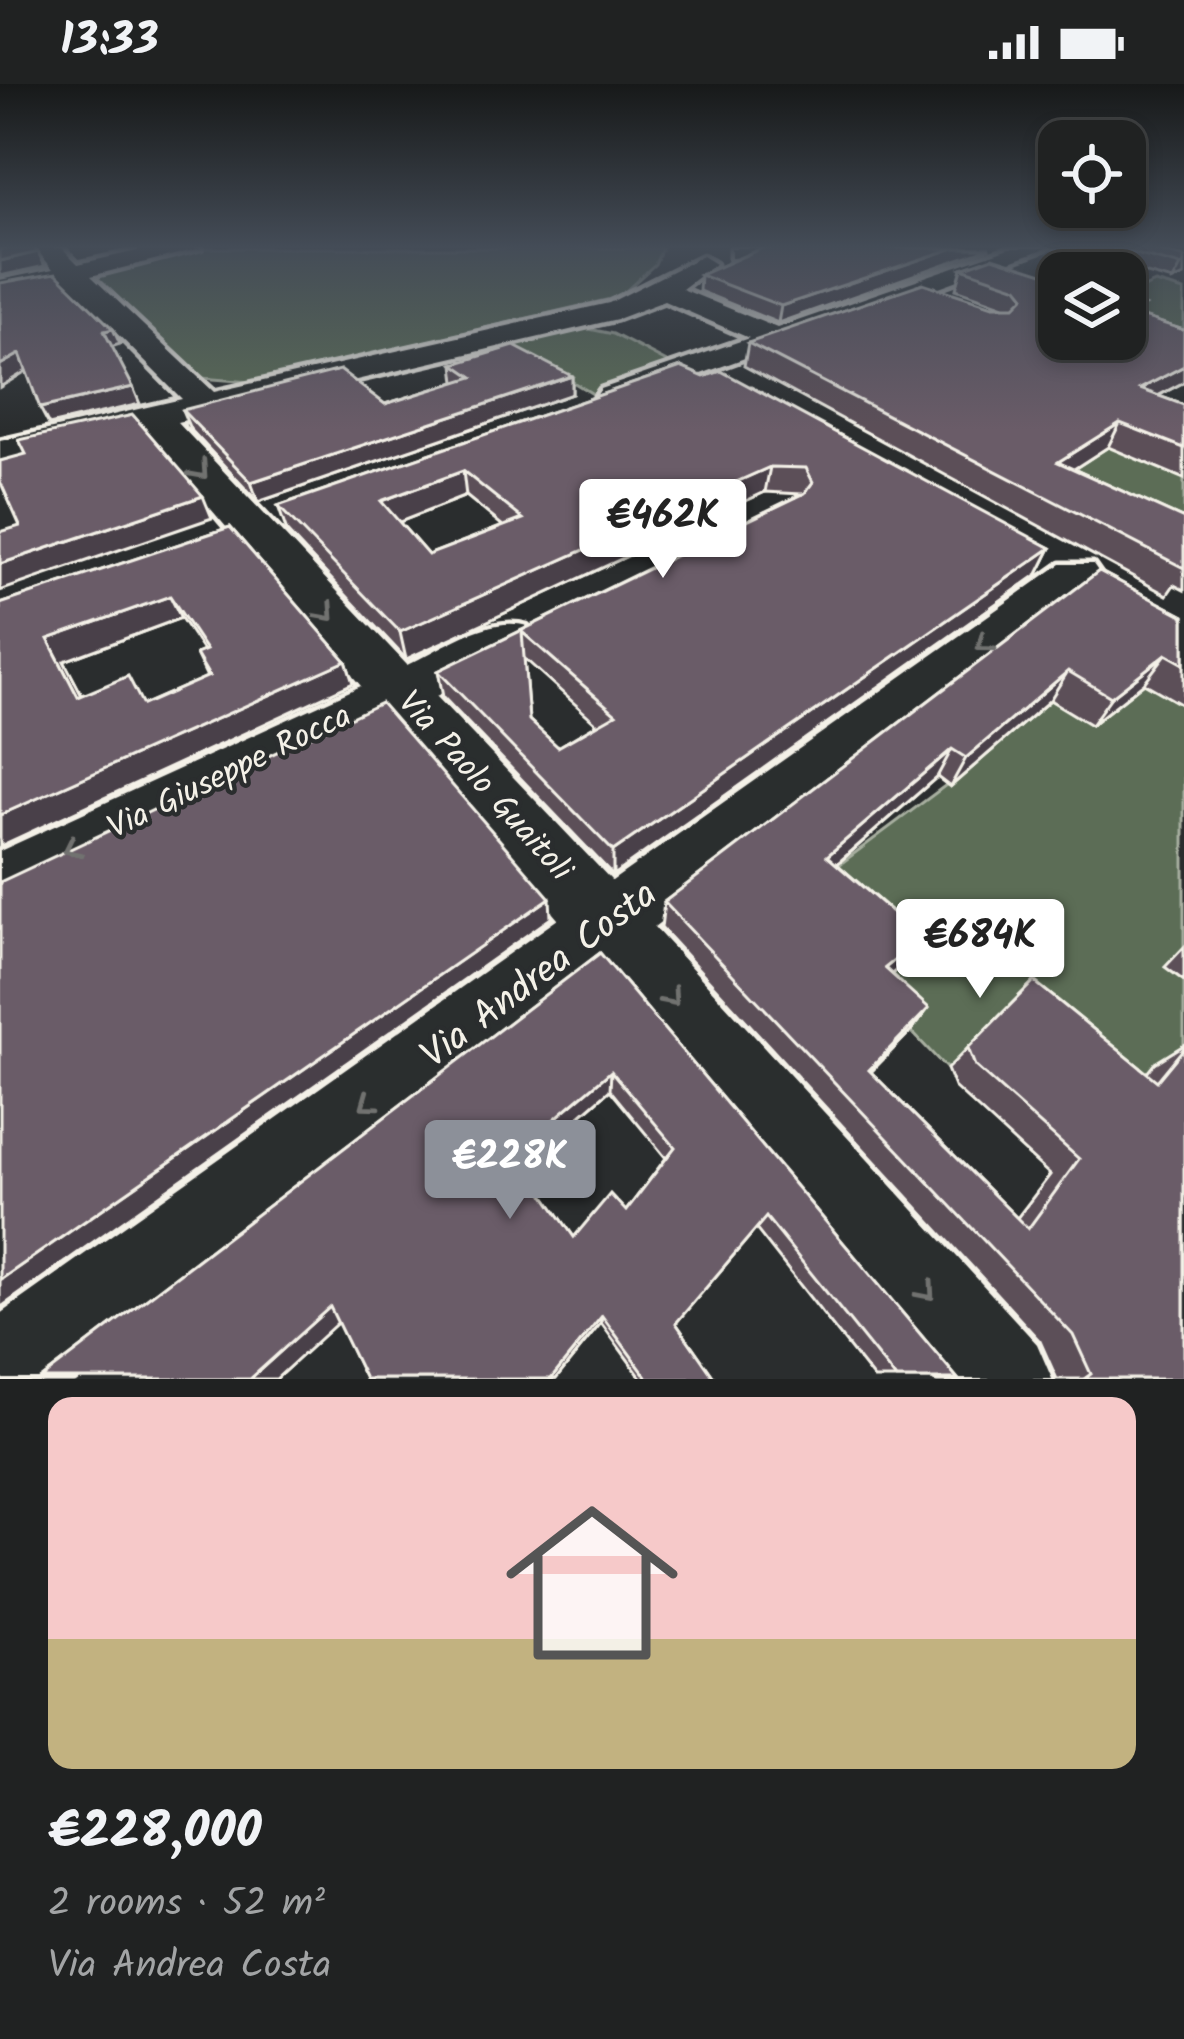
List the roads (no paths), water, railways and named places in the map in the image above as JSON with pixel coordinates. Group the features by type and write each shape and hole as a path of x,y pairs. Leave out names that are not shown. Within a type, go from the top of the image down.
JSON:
{"street":[{"path":"107,308 205,403"},
{"path":"0,452 205,403 652,310 775,338 859,308"},
{"path":"652,310 775,338"},
{"path":"652,310 740,391"},
{"path":"578,408 652,310"},
{"name":"Via Paolo Guaitoli","path":"151,416 608,926 1002,1379"},
{"name":"Via Andrea Costa","path":"0,1375 608,926 1075,572"},
{"name":"Via Giuseppe Rocca","path":"0,883 548,619"}]}
